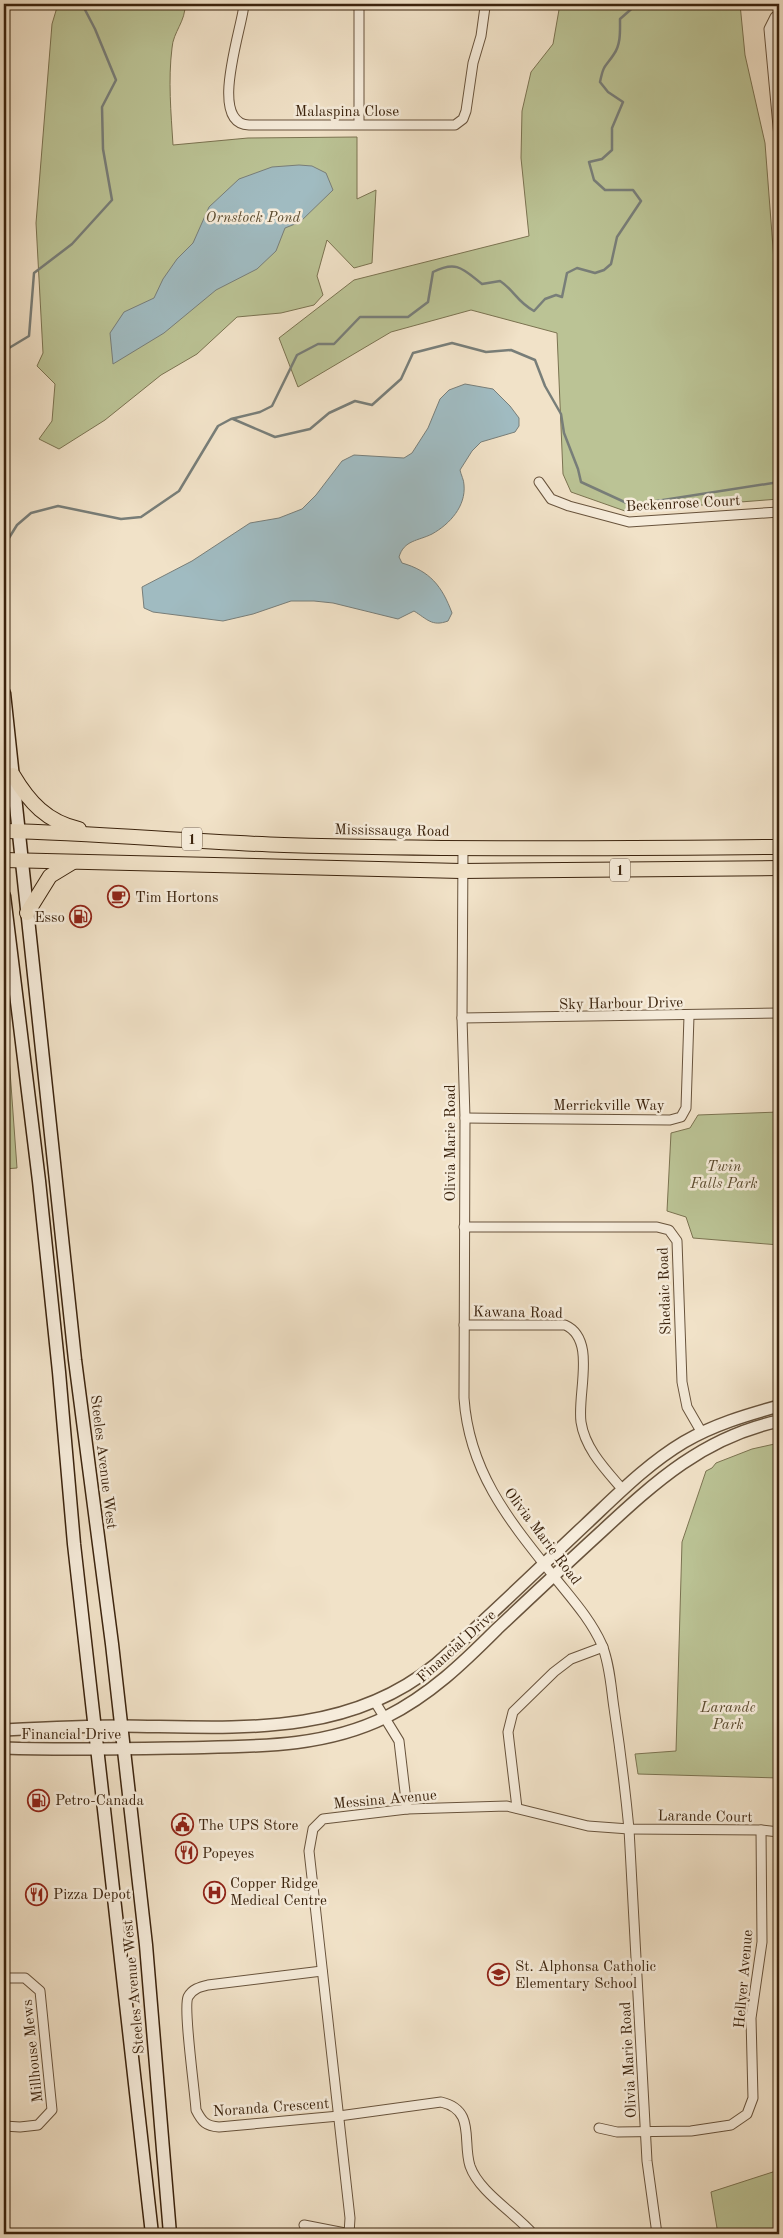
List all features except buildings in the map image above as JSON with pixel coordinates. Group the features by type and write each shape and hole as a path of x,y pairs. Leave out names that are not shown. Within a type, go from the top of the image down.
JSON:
{"main road":[{"name":"Steeles Avenue West","path":"4,694 75,1360 124,1749 146,1944 170,2234"},
{"path":"13,776 25,796 40,811 70,827 101,834"},
{"name":"Mississauga Road","path":"4,831 101,834 283,845 463,848 779,847"},
{"name":"1","path":"4,860 461,871 779,868"},
{"path":"27,913 50,876 74,861"},
{"name":"Steeles Avenue West","path":"4,896 39,1181 59,1372 74,1544 152,2234"},
{"path":"141,2145 150,2147 164,2162"}],"street":[{"name":"Malaspina Close","path":"244,4 229,78 231,110 237,121 249,125 450,125 460,122 466,111 473,63 481,36 485,7"},
{"path":"359,4 359,124"},
{"path":"779,15 775,17 769,29 779,137"},
{"name":"Beckenrose Court","path":"539,482 552,499 569,506 629,522 779,512"},
{"name":"Olivia Marie Road","path":"463,848 461,871 465,1118 464,1325 466,1424 476,1459 493,1493 544,1564 593,1627 603,1647 625,1780 647,2161 657,2234"},
{"name":"Sky Harbour Drive","path":"462,1018 689,1016 779,1013"},
{"name":"Merrickville Way","path":"465,1118 670,1120 681,1117 686,1108 689,1016"},
{"name":"Shedaic Road","path":"464,1227 657,1227 669,1230 677,1241 682,1382 688,1407 702,1433"},
{"name":"Kawana Road","path":"464,1325 565,1325 573,1329 582,1342 581,1421 587,1442 602,1466 623,1490"},
{"name":"Financial Drive","path":"4,1730 121,1726 276,1726 329,1717 375,1702 414,1681 435,1665 623,1490 671,1452 702,1433 741,1416 779,1406"},
{"name":"Financial Drive","path":"4,1748 124,1749 285,1745 342,1734 384,1718 414,1702 452,1672 553,1575 633,1501 670,1470 709,1446 734,1434 751,1427 779,1421"},
{"path":"517,1808 508,1732 513,1712 554,1672 571,1659 603,1647"},
{"path":"375,1702 399,1741 408,1809"},
{"name":"Messina Avenue","path":"350,2234 350,2218 309,1851 313,1829 323,1819 408,1809 507,1806 588,1826 629,1829"},
{"name":"Larande Court","path":"629,1829 761,1830 779,1832"},
{"name":"Hellyer Avenue","path":"599,2128 616,2132 691,2131 731,2125 747,2114 753,2098 751,2018 762,1942 761,1830"},
{"name":"Noranda Crescent","path":"322,1971 208,1985 194,1990 188,1998 187,2017 196,2110 205,2124 219,2127 339,2116"},
{"name":"Millhouse Mews","path":"4,1978 25,1978 40,1992 52,2110 38,2125 4,2126"},
{"path":"339,2116 442,2102 454,2105 462,2114 470,2165 475,2178 533,2234"},
{"path":"304,2225 350,2234"}],"green space":[{"name":"Ornstock Pond","path":"58,4 185,4 184,16 173,42 171,60 170,96 173,145 248,138 357,137 357,199 376,190 372,263 354,268 327,240 317,276 323,295 314,305 281,313 237,317 197,354 161,375 105,420 59,449 39,439 52,421 55,384 37,366 43,353 36,223 52,24"},
{"path":"560,4 740,4 745,55 765,143 779,326 779,499 625,511 571,492 563,474 557,333 471,310 391,332 298,387 279,338 354,280 529,236 521,158 522,111 531,72 553,44"},
{"path":"4,1057 9,1057 17,1168 4,1169"},
{"name":"Twin Falls Park","path":"779,1112 779,1245 693,1238 686,1217 667,1211 671,1133 690,1128 698,1115"},
{"name":"Larande Park","path":"779,1443 779,1778 638,1774 635,1754 676,1751 682,1542 706,1471 716,1463 752,1449"},
{"path":"779,2170 779,2234 718,2234 711,2192"}],"water":[{"path":"312,166 326,173 333,190 300,222 285,228 276,251 257,269 216,290 164,333 113,364 110,333 124,312 154,298 163,279 177,259 193,243 209,207 239,179 272,167"},
{"path":"465,384 493,389 519,418 519,426 515,432 481,442 472,451 460,470 464,483 464,493 456,514 439,530 408,544 401,551 399,557 402,563 420,570 439,587 452,613 448,621 434,623 414,611 398,619 333,603 314,601 291,601 253,614 223,621 153,612 144,608 142,587 192,561 250,523 279,518 302,509 316,495 342,461 354,455 404,458 412,453 428,428 440,399 449,390"}],"waterway":[{"path":"4,351 29,336 34,273 72,244 112,200 103,149 102,107 116,80 95,29 82,4"},
{"path":"4,546 17,525 31,513 58,506 121,519 141,517 179,491 218,426 231,419 260,412 272,406 297,355 318,344 334,344 360,317 408,317 428,302 433,272 441,268 459,268 482,284 500,281 523,304 534,311 545,299 556,295 562,297 567,273 577,268 595,273 604,270 611,264 617,237 641,201 633,190 605,190 594,180 589,162 602,159 612,150 612,128 623,102 608,92 600,82 604,68 618,46 620,19 637,4"},
{"path":"233,419 275,437 310,429 329,413 355,401 372,405 401,379 413,353 452,343 486,352 511,350 535,360 545,386 561,414 564,433 581,482 631,505 779,482"},
{"path":"4,522 7,540"}],"place":[{"name":"Tim Hortons","path":"119,897"},
{"name":"Esso","path":"81,917"},
{"name":"Petro-Canada","path":"39,1800"},
{"name":"The UPS Store","path":"182,1825"},
{"name":"Popeyes","path":"186,1853"},
{"name":"Copper Ridge Medical Centre","path":"214,1892"},
{"name":"Pizza Depot","path":"37,1894"},
{"name":"St. Alphonsa Catholic Elementary School","path":"499,1975"}]}
